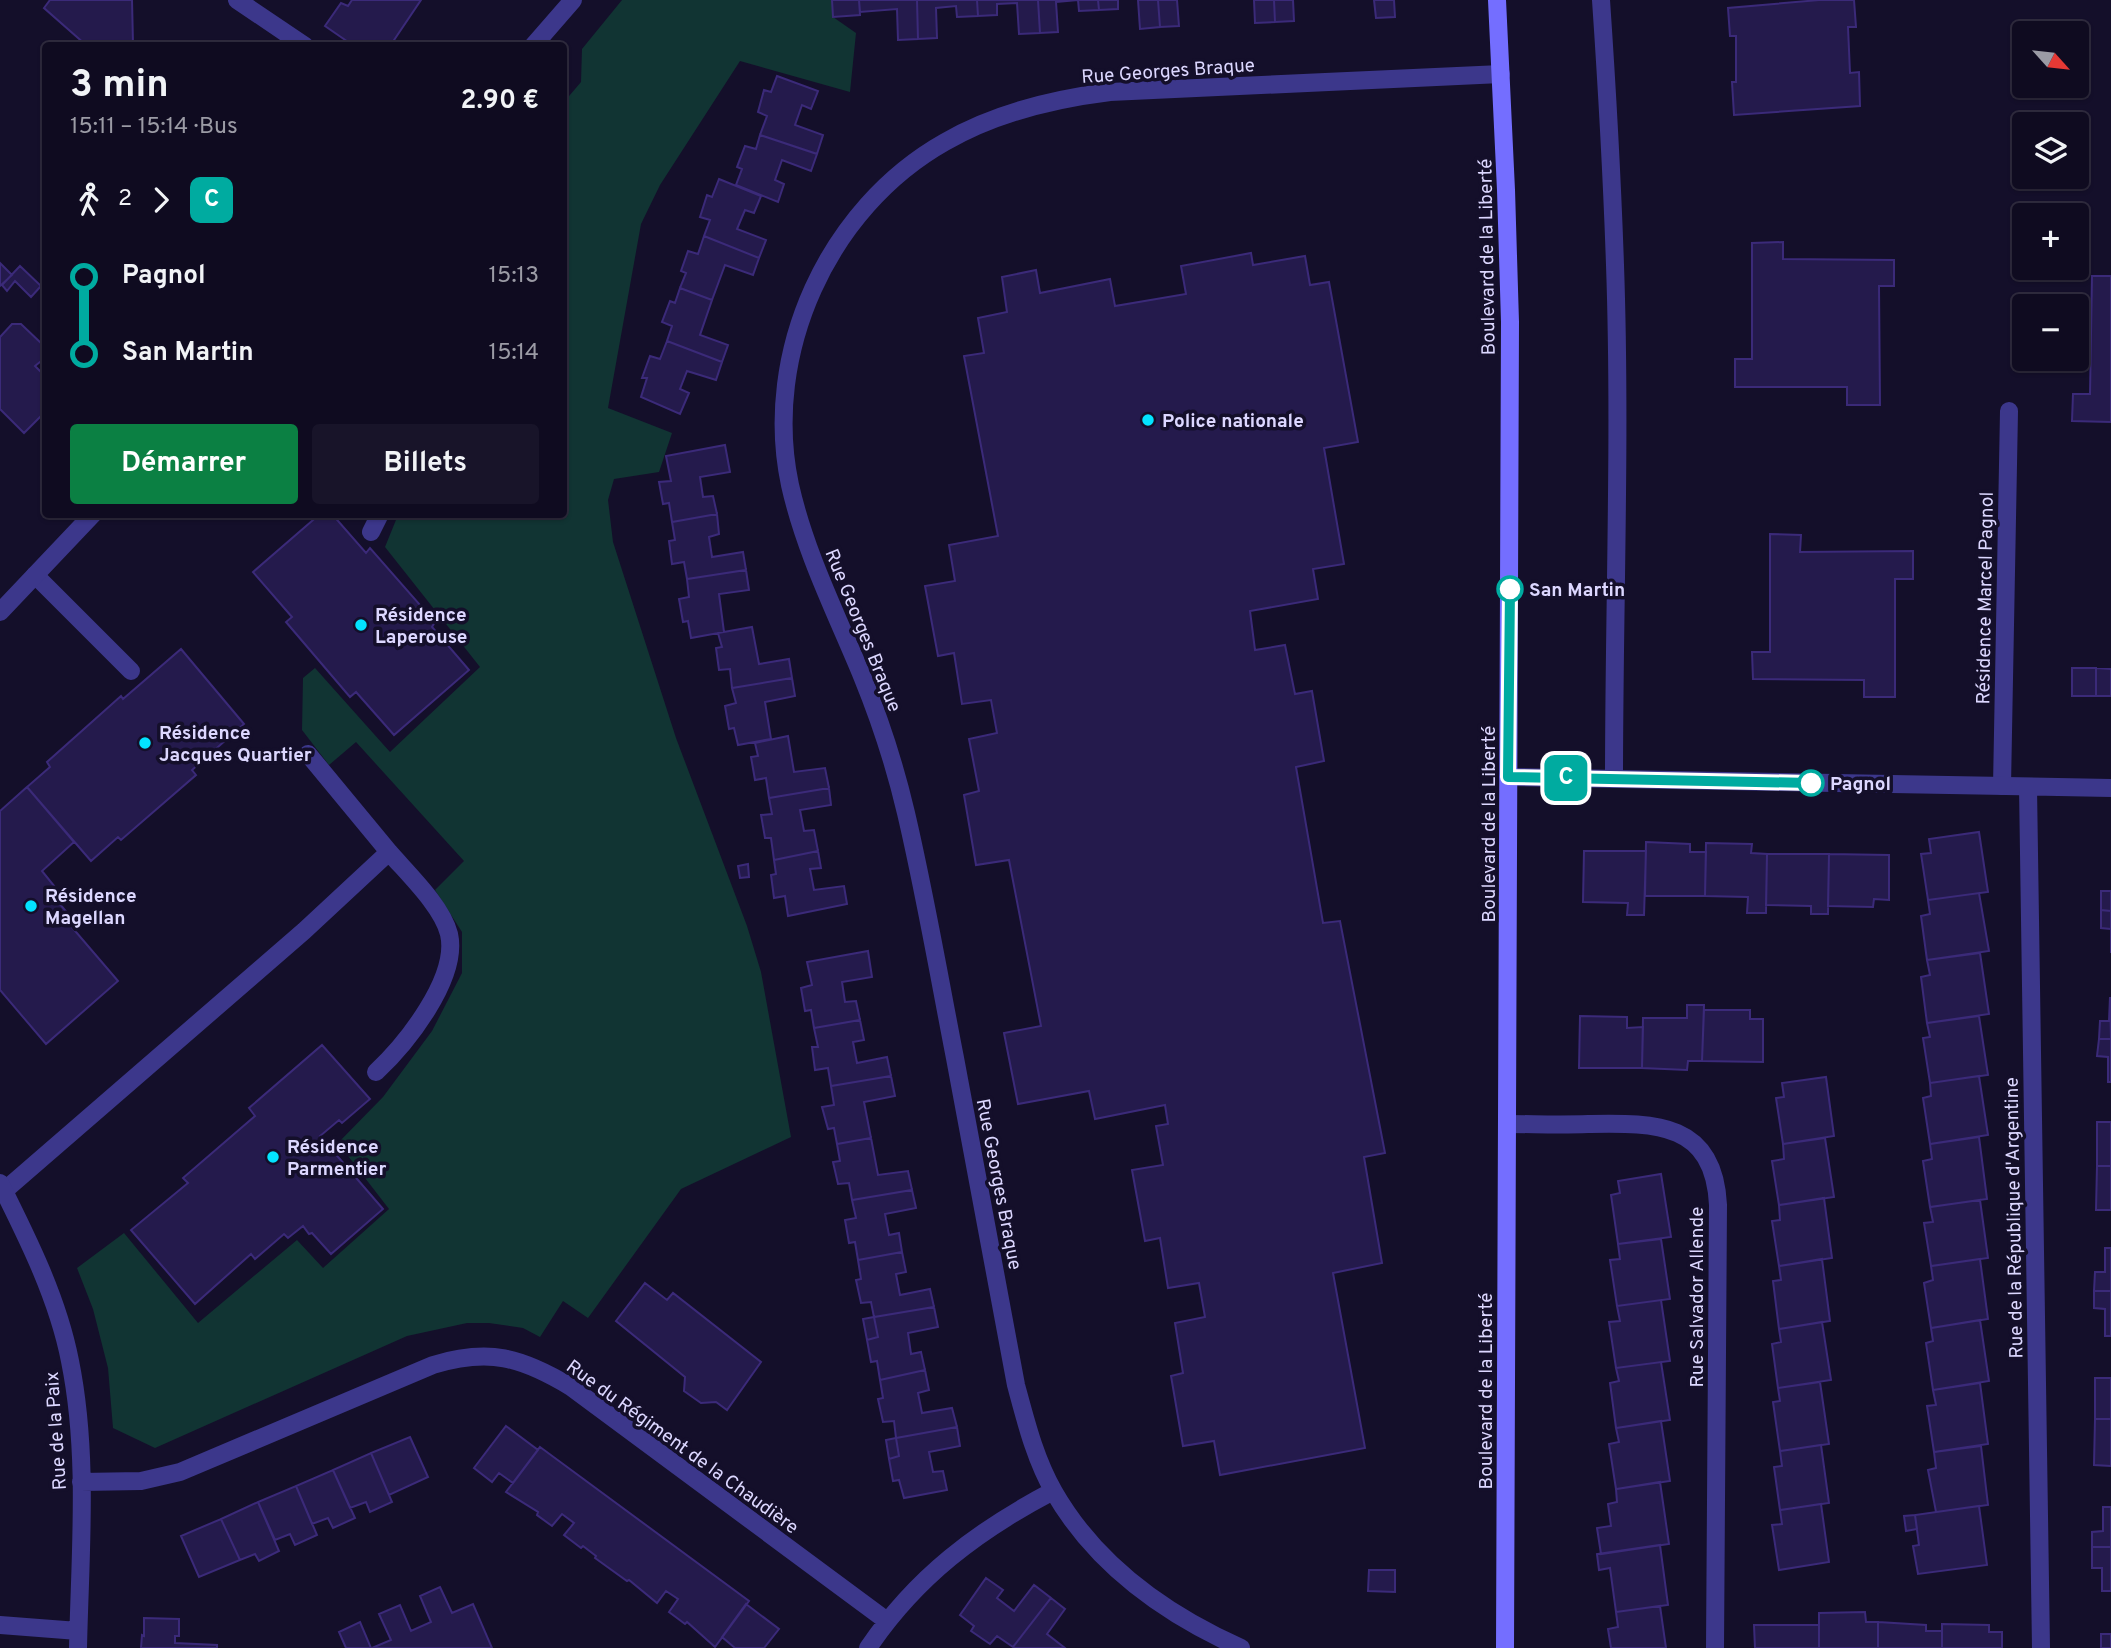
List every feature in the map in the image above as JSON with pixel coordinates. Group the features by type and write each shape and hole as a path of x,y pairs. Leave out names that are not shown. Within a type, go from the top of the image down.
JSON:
{"main road":[{"name":"Boulevard de la Liberté","path":"1497,0 1510,322 1504,1648"}],"street":[{"path":"237,0 299,42"},
{"path":"536,42 572,0"},
{"path":"1601,0 1611,147 1615,267 1617,454 1614,779"},
{"name":"Rue Georges Braque","path":"1241,1648 1201,1629 1149,1597 1097,1550 1053,1491 1029,1433 1016,1385 939,973 905,808 875,709 806,543 791,487 783,433 787,374 800,322 818,277 832,252 870,201 900,173 944,142 993,119 1062,99 1110,92 1501,74"},
{"name":"Résidence Marcel Pagnol","path":"2002,786 2009,411"},
{"path":"0,612 89,518"},
{"path":"371,532 378,518"},
{"path":"35,575 131,671"},
{"path":"308,754 443,919 449,933 450,947 440,982 430,1002 406,1041 376,1072"},
{"path":"1508,777 2111,788"},
{"name":"Rue de la République d'Argentine","path":"2028,787 2041,1648"},
{"path":"2,1187 304,931 389,852"},
{"name":"Rue Salvador Allende","path":"1507,1124 1633,1123 1658,1126 1682,1135 1695,1144 1712,1170 1717,1185 1718,1205 1715,1648"},
{"name":"Rue de la Paix","path":"2,1187 45,1280 70,1360 77,1409 81,1482 78,1639"},
{"name":"Rue du Régiment de la Chaudière","path":"81,1482 141,1481 180,1472 433,1365 470,1356 502,1356 535,1367 570,1387 887,1621"},
{"path":"868,1648 912,1591 958,1551 1030,1503 1053,1491"},
{"path":"0,1625 78,1639"}],"green space":[{"path":"622,0 832,0 833,17 856,33 850,92 740,61 660,185 641,224 608,408 672,433 659,472 614,479 608,500 613,542 676,738 747,926 761,972 791,1137 681,1189 588,1318 563,1301 540,1337 523,1328 489,1323 467,1323 407,1336 155,1448 113,1428 108,1368 93,1309 77,1268 124,1233 198,1323 297,1240 323,1268 389,1209 338,1143 383,1097 432,1031 462,973 462,932 435,890 464,861 356,742 329,765 302,730 303,678 315,668 390,752 480,667 385,547 397,518 567,518 567,98 581,82 582,49"}],"building":[{"path":"50,0 132,0 133,42 83,42 44,8"},
{"path":"352,0 421,0 393,42 348,42 325,26 341,3 348,6"},
{"path":"832,0 859,0 860,15 833,17"},
{"path":"859,0 917,0 918,39 898,40 897,9 860,12"},
{"path":"917,0 977,0 978,16 957,17 956,6 936,8 937,38 918,39"},
{"path":"977,0 1038,0 1040,33 1019,34 1017,3 997,4 997,15 978,16"},
{"path":"1038,0 1078,0 1056,2 1058,32 1040,33"},
{"path":"1078,0 1098,0 1099,10 1079,11"},
{"path":"1098,0 1118,0 1118,9 1099,10"},
{"path":"1138,0 1158,0 1160,27 1140,29"},
{"path":"1158,0 1177,0 1179,26 1160,27"},
{"path":"1254,0 1274,0 1275,22 1255,23"},
{"path":"1274,0 1293,0 1294,21 1275,22"},
{"path":"1374,0 1394,0 1395,17 1376,18"},
{"path":"1819,0 1854,0 1856,27 1848,27 1850,73 1859,72 1860,106 1734,115 1732,82 1736,82 1736,36 1730,36 1728,8"},
{"path":"777,76 818,91 811,109 802,105 795,125 823,135 817,154 760,135 767,116 758,112 764,90 771,92"},
{"path":"760,135 817,154 811,171 782,160 775,180 784,184 778,202 736,185 742,169 737,167 745,146 756,149"},
{"path":"719,179 761,196 754,213 745,210 737,229 766,240 759,258 704,236 710,220 700,217 707,195 712,197"},
{"path":"704,236 759,258 753,275 725,265 712,300 680,288 686,273 681,271 688,251 698,254"},
{"path":"1783,242 1783,259 1894,260 1894,286 1879,286 1880,405 1847,405 1847,387 1735,387 1735,359 1752,359 1752,243"},
{"path":"1251,253 1253,265 1305,256 1310,285 1329,282 1358,442 1324,448 1344,564 1313,569 1318,599 1250,611 1255,650 1285,645 1295,694 1312,691 1324,761 1296,767 1323,923 1340,921 1385,1153 1364,1157 1382,1263 1333,1273 1365,1448 1220,1475 1214,1441 1183,1446 1171,1376 1183,1373 1175,1323 1205,1317 1199,1283 1168,1288 1160,1238 1145,1241 1132,1170 1163,1165 1156,1126 1168,1124 1165,1105 1095,1119 1089,1091 1018,1104 1004,1033 1041,1026 1009,860 976,865 964,795 979,791 969,739 997,733 991,700 962,704 954,653 938,656 925,586 955,581 949,545 998,536 964,356 984,353 978,318 1007,312 1002,277 1036,270 1040,293 1110,279 1115,306 1186,294 1181,266"},
{"path":"0,263 12,275 0,286"},
{"path":"20,266 41,286 31,297 15,281 7,291 2,285"},
{"path":"2092,276 2111,276 2111,422 2072,421 2073,394 2090,394"},
{"path":"680,288 712,300 700,335 728,345 722,362 667,341 672,326 662,322 670,301 675,303"},
{"path":"12,324 21,324 42,344 42,360 35,366 42,373 42,415 24,433 0,409 0,337"},
{"path":"667,341 722,362 716,380 687,371 680,389 689,393 680,414 641,397 647,378 642,378 650,356 660,359"},
{"path":"725,445 730,472 700,477 703,497 713,496 717,514 672,522 669,503 663,504 659,482 671,481 666,456"},
{"path":"717,514 719,534 709,537 712,557 743,552 746,570 687,579 684,562 672,564 669,541 675,540 672,522"},
{"name":"Résidence Laperouse","path":"315,518 335,518 366,553 370,548 435,622 432,627 469,670 394,735 356,692 350,697 286,622 292,617 253,572"},
{"path":"1770,534 1801,535 1800,552 1913,551 1913,579 1895,579 1895,697 1864,697 1864,680 1753,679 1752,652 1770,652"},
{"path":"746,570 749,590 719,594 724,632 691,638 688,621 683,622 679,599 689,597 687,579"},
{"path":"752,627 759,664 789,659 792,678 732,688 730,669 719,670 716,648 722,647 718,633"},
{"name":"Résidence Jacques Quartier","path":"181,649 244,724 192,770 196,775 121,840 118,837 91,861 27,787 50,767 47,762 121,696 123,699"},
{"path":"2072,668 2096,668 2096,696 2072,696"},
{"path":"2096,668 2111,669 2111,696 2096,696"},
{"path":"792,678 795,696 765,702 771,739 738,745 734,728 729,729 725,706 736,703 732,688"},
{"path":"788,736 794,772 825,768 829,788 769,798 766,778 755,780 751,757 758,756 755,743"},
{"name":"Résidence Magellan","path":"27,787 74,842 42,871 55,887 49,891 74,921 70,925 118,981 46,1044 0,990 0,811"},
{"path":"829,788 831,805 800,810 804,831 814,830 818,851 774,860 771,838 765,838 761,815 772,814 769,798"},
{"path":"1979,832 1988,892 1928,900 1921,854 1931,853 1929,839"},
{"path":"1646,842 1690,844 1690,852 1706,852 1705,896 1645,896"},
{"path":"1706,843 1752,844 1751,853 1767,854 1766,913 1747,913 1748,897 1705,896"},
{"path":"818,851 821,868 810,869 814,890 844,886 847,904 788,916 785,896 774,898 771,875 776,874 774,860"},
{"path":"1584,851 1646,851 1644,915 1627,915 1628,903 1583,902"},
{"path":"1767,854 1829,854 1828,914 1811,914 1811,906 1766,905"},
{"path":"1829,854 1889,855 1889,900 1874,899 1873,907 1828,906"},
{"path":"748,864 749,877 740,878 738,866"},
{"path":"2101,891 2111,891 2111,911 2101,910"},
{"path":"1979,893 1989,951 1927,960 1921,916 1930,914 1928,900"},
{"path":"2101,910 2111,911 2111,929 2101,928"},
{"path":"868,951 872,977 842,982 845,1002 856,1001 860,1020 814,1028 811,1010 805,1011 801,988 812,985 807,962"},
{"path":"1980,953 1989,1014 1927,1023 1921,977 1930,975 1927,960"},
{"path":"2110,997 2111,1039 2099,1039 2100,1021 2109,1021"},
{"path":"1687,1005 1704,1005 1702,1061 1688,1061 1687,1070 1642,1068 1643,1018 1687,1018"},
{"path":"1704,1010 1750,1010 1750,1019 1763,1019 1763,1062 1702,1061"},
{"path":"1580,1016 1627,1017 1627,1028 1643,1027 1642,1068 1579,1068"},
{"path":"1979,1016 1988,1075 1930,1083 1923,1038 1930,1037 1927,1023"},
{"path":"860,1020 864,1040 853,1042 857,1063 887,1057 891,1076 831,1086 828,1068 815,1070 812,1047 818,1047 814,1028"},
{"path":"2099,1039 2111,1039 2111,1082 2108,1082 2108,1057 2097,1056"},
{"name":"Résidence Parmentier","path":"322,1045 370,1099 342,1123 339,1120 320,1136 383,1209 331,1254 303,1226 288,1238 284,1234 255,1259 251,1254 195,1304 131,1230 188,1183 183,1178 255,1116 249,1108"},
{"path":"891,1076 895,1096 864,1102 871,1138 837,1144 834,1128 828,1129 822,1107 834,1105 831,1086"},
{"path":"1979,1076 1988,1135 1930,1144 1923,1098 1931,1096 1930,1083"},
{"path":"1826,1077 1834,1136 1783,1144 1776,1098 1784,1097 1782,1083"},
{"path":"2097,1122 2111,1122 2111,1166 2097,1166"},
{"path":"1979,1137 1987,1199 1930,1207 1923,1161 1932,1159 1930,1144"},
{"path":"871,1138 878,1175 908,1171 912,1190 852,1200 849,1183 838,1184 833,1162 840,1161 837,1144"},
{"path":"1825,1138 1834,1197 1779,1205 1772,1161 1784,1159 1783,1144"},
{"path":"2097,1166 2111,1166 2111,1210 2096,1210"},
{"path":"1661,1174 1671,1237 1618,1244 1611,1195 1620,1193 1618,1181"},
{"path":"912,1190 916,1208 885,1214 889,1235 899,1233 902,1252 858,1260 855,1242 849,1243 845,1220 856,1218 852,1200"},
{"path":"1824,1198 1832,1258 1779,1266 1772,1221 1780,1220 1779,1205"},
{"path":"1980,1200 1988,1258 1931,1266 1924,1223 1933,1222 1930,1207"},
{"path":"1661,1239 1670,1299 1617,1306 1610,1260 1620,1259 1618,1244"},
{"path":"2105,1248 2111,1248 2111,1291 2094,1291 2095,1272 2105,1272"},
{"path":"902,1252 906,1272 896,1274 900,1295 930,1289 934,1307 874,1317 871,1302 861,1303 856,1280 861,1279 858,1260"},
{"path":"1822,1259 1830,1321 1779,1329 1773,1281 1781,1280 1779,1266"},
{"path":"1980,1259 1988,1319 1931,1328 1924,1283 1933,1280 1931,1266"},
{"path":"645,1283 667,1300 673,1293 761,1362 727,1410 716,1402 701,1403 684,1391 685,1377 616,1321"},
{"path":"2094,1291 2111,1291 2111,1336 2105,1336 2105,1309 2094,1308"},
{"path":"1661,1300 1670,1361 1616,1368 1609,1322 1620,1321 1617,1306"},
{"path":"934,1307 938,1327 908,1333 911,1354 921,1352 925,1370 880,1380 877,1361 871,1362 867,1340 878,1337 874,1317"},
{"path":"874,1317 878,1337 867,1340 863,1319"},
{"path":"1980,1320 1989,1381 1933,1390 1926,1343 1933,1341 1931,1328"},
{"path":"1822,1322 1831,1380 1778,1388 1772,1344 1781,1342 1779,1329"},
{"path":"1661,1362 1670,1420 1616,1428 1610,1383 1619,1381 1616,1368"},
{"path":"925,1370 929,1390 918,1393 922,1413 952,1408 957,1427 896,1438 894,1421 883,1422 878,1399 883,1398 880,1380"},
{"path":"2095,1378 2111,1378 2111,1419 2095,1419"},
{"path":"1820,1382 1829,1444 1780,1451 1773,1402 1780,1401 1778,1388"},
{"path":"1980,1383 1988,1444 1934,1452 1927,1406 1936,1405 1933,1390"},
{"path":"2095,1419 2111,1419 2111,1466 2094,1465"},
{"path":"1661,1421 1670,1481 1616,1489 1609,1444 1619,1442 1616,1428"},
{"path":"506,1426 538,1450 513,1483 499,1473 492,1482 474,1468"},
{"path":"957,1427 960,1446 929,1452 933,1472 943,1471 947,1490 904,1498 899,1480 893,1481 889,1459 899,1456 896,1438"},
{"path":"410,1437 428,1477 389,1495 371,1453"},
{"path":"896,1438 899,1456 889,1459 886,1440"},
{"path":"1821,1445 1829,1503 1780,1510 1774,1467 1782,1466 1780,1451"},
{"path":"1981,1446 1988,1505 1936,1512 1928,1470 1936,1468 1934,1452"},
{"path":"540,1447 749,1601 715,1647 687,1622 685,1624 669,1612 678,1599 666,1591 657,1603 629,1580 595,1558 596,1556 583,1546 581,1548 564,1535 574,1523 562,1514 552,1526 537,1515 538,1512 506,1492"},
{"path":"371,1453 392,1502 370,1512 366,1502 350,1508 333,1470"},
{"path":"333,1470 355,1518 333,1528 328,1518 312,1524 296,1486"},
{"path":"1660,1482 1669,1544 1601,1554 1597,1528 1611,1526 1608,1504 1617,1502 1616,1489"},
{"path":"296,1486 317,1535 295,1545 290,1534 275,1540 258,1502"},
{"path":"258,1502 279,1551 259,1561 255,1554 240,1560 221,1519"},
{"path":"1821,1504 1829,1562 1779,1570 1772,1525 1782,1524 1780,1510"},
{"path":"1979,1506 1987,1565 1918,1574 1913,1546 1919,1545 1915,1515"},
{"path":"2103,1507 2111,1507 2111,1547 2092,1547 2092,1532 2103,1531"},
{"path":"1915,1515 1917,1529 1906,1531 1904,1516"},
{"path":"221,1519 240,1560 199,1577 181,1536"},
{"path":"1660,1545 1668,1605 1616,1612 1610,1568 1599,1570 1597,1554"},
{"path":"2092,1547 2111,1547 2111,1591 2102,1591 2102,1568 2092,1568"},
{"path":"1369,1570 1395,1570 1395,1592 1368,1591"},
{"path":"986,1578 1003,1590 997,1598 1014,1611 1034,1585 1051,1598 1013,1647 997,1636 990,1644 971,1631 974,1626 960,1615"},
{"path":"440,1587 452,1613 473,1604 492,1648 372,1648 391,1640 379,1614 400,1605 411,1631 431,1622 420,1596"},
{"path":"1051,1598 1065,1609 1047,1634 1065,1648 1014,1648 1013,1647"},
{"path":"746,1604 779,1629 764,1648 735,1648 722,1637"},
{"path":"1660,1606 1666,1648 1611,1648 1608,1629 1618,1627 1616,1612"},
{"path":"1865,1612 1866,1622 1878,1622 1878,1648 1819,1648 1819,1613"},
{"path":"144,1618 179,1619 179,1636 175,1636 175,1643 217,1645 217,1648 141,1648"},
{"path":"360,1622 371,1648 346,1648 339,1632"},
{"path":"1878,1622 1926,1625 1926,1631 1942,1631 1942,1648 1878,1648"},
{"path":"1942,1624 1989,1625 1989,1632 2002,1632 2002,1648 1942,1648"},
{"path":"1754,1625 1819,1625 1819,1648 1755,1648"},
{"path":"2101,1634 2111,1634 2111,1648 2101,1648"}],"bus line":[{"name":"C","path":"1510,589 1508,777 1811,783"}],"place":[{"name":"Police nationale","path":"1148,420"},
{"name":"San Martin","path":"1510,589"},
{"name":"Résidence Laperouse","path":"361,625"},
{"name":"Résidence Jacques Quartier","path":"145,743"},
{"name":"Pagnol","path":"1811,783"},
{"name":"Résidence Magellan","path":"31,906"},
{"name":"Résidence Parmentier","path":"273,1157"}]}
